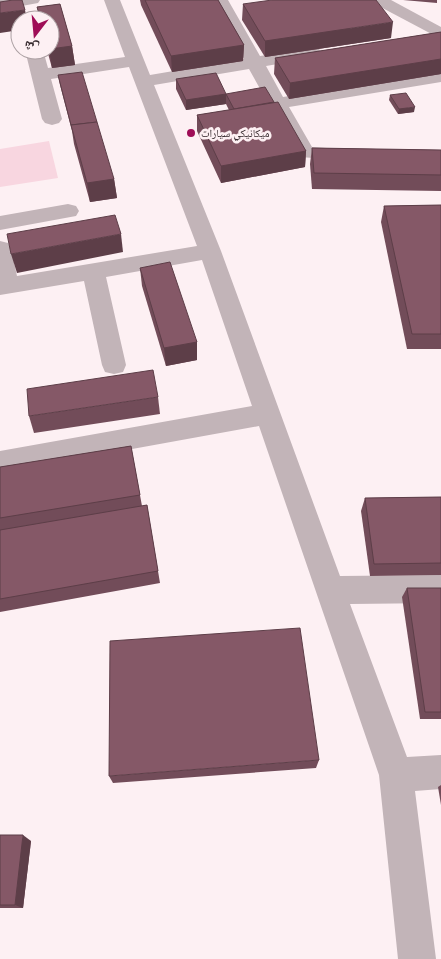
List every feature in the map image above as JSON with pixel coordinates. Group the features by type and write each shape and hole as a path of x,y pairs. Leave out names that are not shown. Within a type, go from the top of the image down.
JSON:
{"street":[{"path":"0,5 32,0"},
{"path":"383,0 441,33"},
{"path":"117,1 140,71 210,252 396,775 417,959"},
{"path":"230,6 253,63 305,153 363,154"},
{"path":"411,38 441,33"},
{"path":"40,75 140,71 253,63 332,50"},
{"path":"36,60 52,119"},
{"path":"276,104 441,77"},
{"path":"0,223 68,211"},
{"path":"0,248 4,286 210,252"},
{"path":"93,271 114,365"},
{"path":"0,462 268,414"},
{"path":"330,590 441,589"},
{"path":"396,775 441,772"}],"shaded area":[{"path":"49,141 58,178 0,187 0,149"}],"building":[{"path":"22,0 25,10 10,10 10,12 0,13 0,2"},
{"path":"145,0 218,0 244,45 171,56"},
{"path":"272,0 376,0 393,22 265,41 243,4"},
{"path":"60,4 72,46 60,48 60,10 38,10 37,7"},
{"path":"441,32 441,59 290,83 275,58"},
{"path":"82,72 97,122 71,125 58,75"},
{"path":"216,73 226,94 186,100 176,79"},
{"path":"265,87 274,102 234,109 226,94"},
{"path":"406,93 415,107 399,109 390,95"},
{"path":"278,102 306,151 221,166 197,115"},
{"path":"97,122 114,179 87,183 71,125"},
{"path":"312,148 441,150 441,175 314,173"},
{"path":"441,205 441,334 412,334 384,206"},
{"path":"115,215 121,234 11,254 7,234"},
{"path":"170,262 197,342 164,348 140,268"},
{"path":"153,370 158,397 29,416 27,389"},
{"path":"131,446 140,495 0,518 0,467"},
{"path":"441,497 441,563 374,564 365,498"},
{"path":"147,505 158,571 0,599 0,530"},
{"path":"407,588 441,588 441,712 425,712"},
{"path":"300,628 319,760 109,776 110,641"},
{"path":"0,835 23,835 15,905 0,905"}],"place":[{"name":"ميكانيكي سيارات","path":"191,133"}]}
